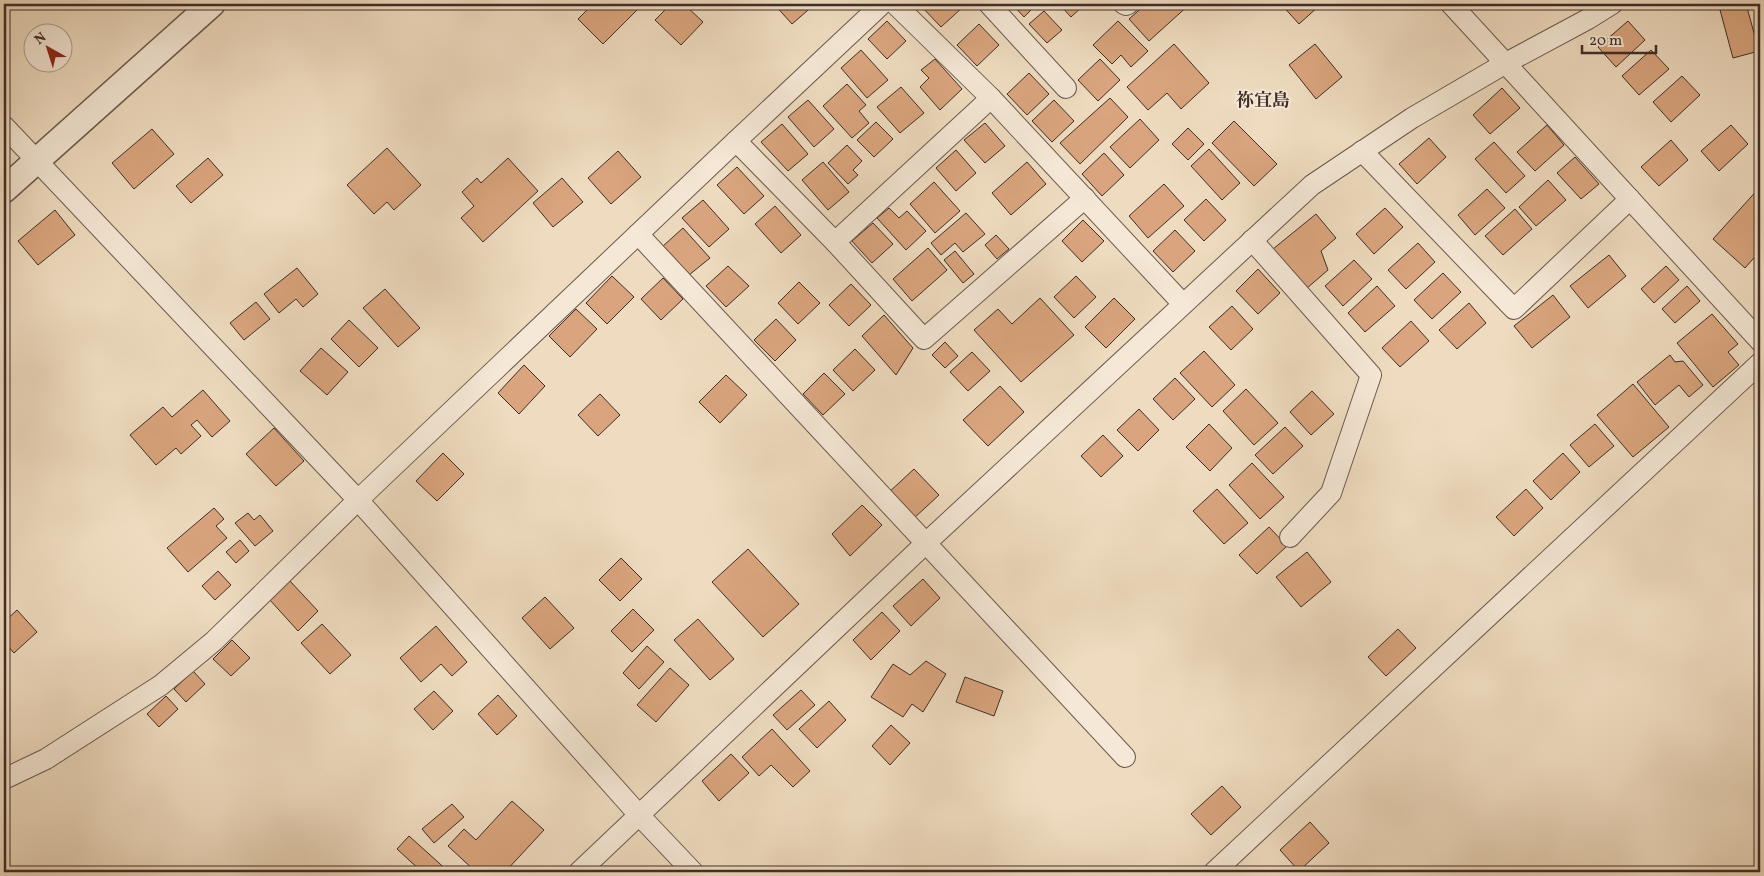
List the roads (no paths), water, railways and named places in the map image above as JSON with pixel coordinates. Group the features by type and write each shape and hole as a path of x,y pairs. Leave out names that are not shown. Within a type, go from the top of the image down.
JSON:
{"street":[{"path":"4,190 212,4"},
{"path":"4,779 46,759 161,685 214,641 358,500 882,4"},
{"path":"895,4 991,98 1183,304"},
{"path":"989,4 1066,88"},
{"path":"1451,4 1760,341"},
{"path":"579,872 926,543 1312,185 1412,118 1506,63 1588,20 1612,4"},
{"path":"836,242 991,98"},
{"path":"4,126 358,500 639,815 693,872"},
{"path":"736,141 836,242 924,339 1085,198"},
{"path":"1362,151 1514,309 1630,199"},
{"path":"638,234 1125,757"},
{"path":"1252,240 1371,375 1331,493 1290,537"},
{"path":"1214,872 1760,363"}],"district":[{"name":"祢宜島","path":"1263,101"}]}
